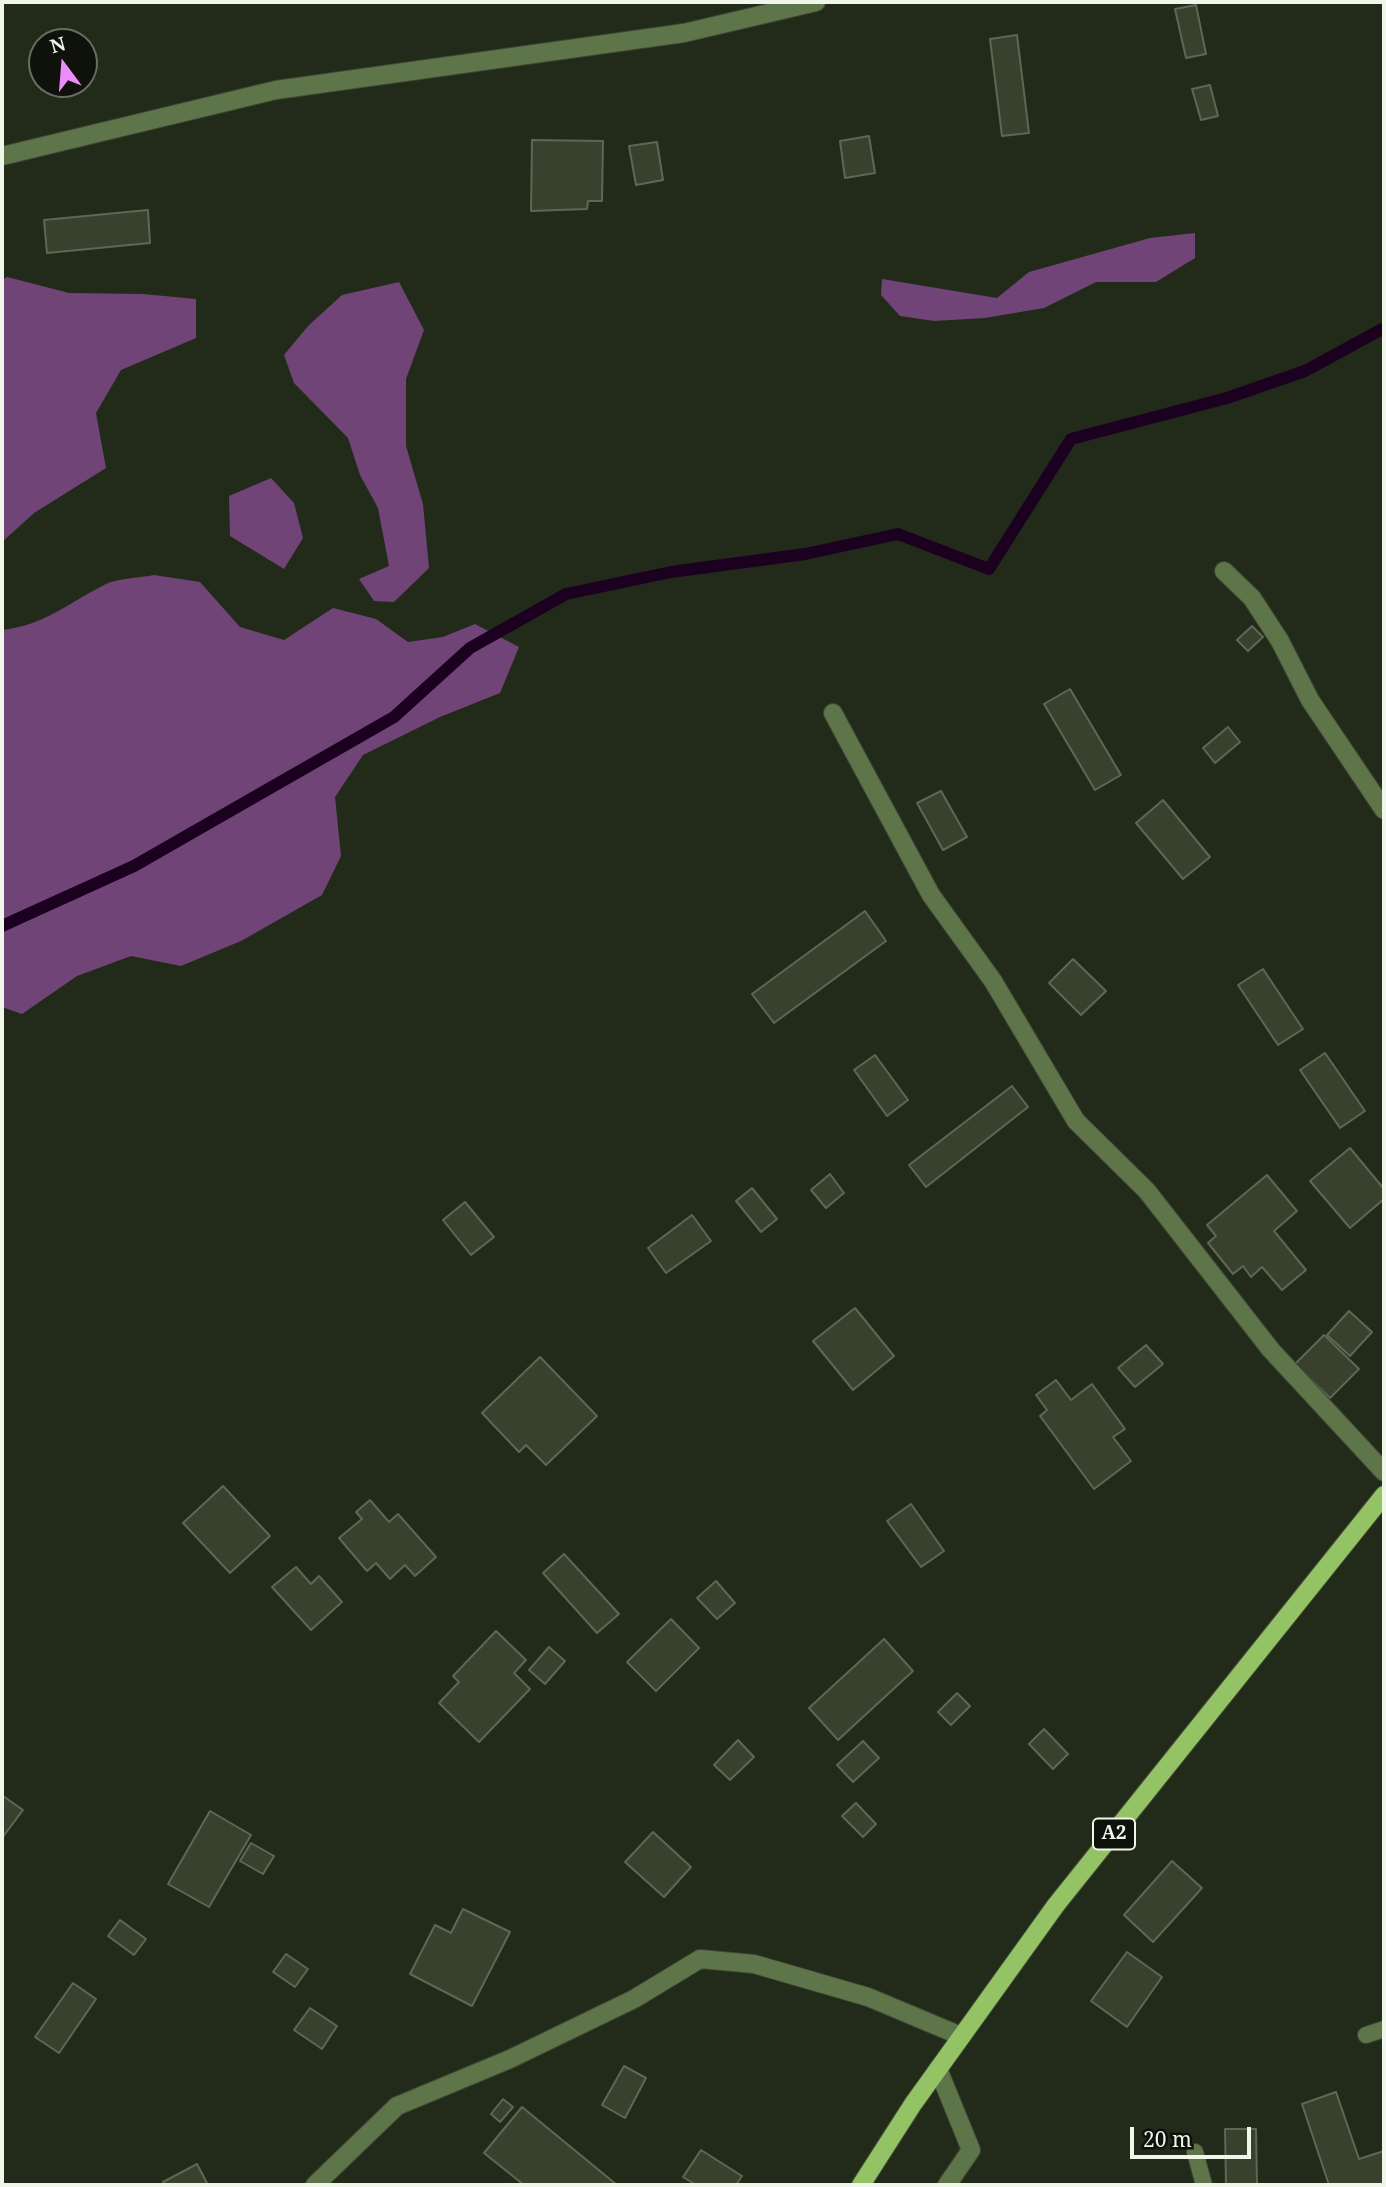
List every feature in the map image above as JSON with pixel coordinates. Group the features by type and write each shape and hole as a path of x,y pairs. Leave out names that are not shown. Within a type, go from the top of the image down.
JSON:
{"main road":[{"name":"A2","path":"861,2185 938,2069 1056,1905 1384,1495"}],"street":[{"path":"2,156 276,90 684,33 816,2"},
{"path":"1224,571 1252,598 1280,640 1310,699 1384,810"},
{"path":"832,713 931,895 993,981 1076,1121 1147,1191 1271,1350 1384,1472"},
{"path":"315,2185 397,2106 510,2059 634,1999 700,1959 754,1964 869,1997 961,2036"},
{"path":"938,2069 971,2150 947,2185"}],"lane":[{"path":"1366,2035 1384,2029"},
{"path":"1195,2152 1204,2185"}],"shaded area":[{"path":"1195,233 1195,258 1156,282 1096,282 1044,308 985,318 934,321 900,316 881,295 882,279 997,298 1029,272 1150,238"},
{"path":"7,277 69,293 143,294 196,299 196,338 121,370 96,413 106,468 34,513 2,542 2,280"},
{"path":"399,282 424,330 406,379 406,446 423,504 429,568 394,602 374,601 359,579 389,566 378,508 360,475 348,438 294,383 284,355 308,326 342,295"},
{"path":"271,478 294,503 303,538 284,569 230,536 229,496"},
{"path":"154,575 200,582 240,627 284,640 333,608 376,619 408,642 443,637 475,624 519,647 500,693 440,717 363,755 335,797 341,856 322,895 241,941 181,966 131,956 77,976 22,1014 2,1007 2,630 30,624 111,582"}],"building":[{"path":"1196,5 1206,54 1186,58 1175,9"},
{"path":"1017,35 1029,133 1002,136 990,39"},
{"path":"1210,85 1218,116 1201,120 1192,89"},
{"path":"869,136 875,173 845,178 840,141"},
{"path":"532,140 603,141 602,201 588,201 587,209 531,211"},
{"path":"657,142 663,180 636,185 629,146"},
{"path":"148,210 150,243 47,253 44,220"},
{"path":"1252,626 1263,637 1248,651 1237,640"},
{"path":"1070,689 1121,775 1095,790 1044,704"},
{"path":"1228,727 1240,742 1215,763 1203,748"},
{"path":"941,791 967,837 943,850 917,803"},
{"path":"1163,800 1210,857 1183,879 1136,823"},
{"path":"865,911 886,941 774,1023 752,994"},
{"path":"1073,959 1106,991 1081,1015 1049,983"},
{"path":"1263,969 1303,1029 1278,1045 1238,985"},
{"path":"1325,1053 1365,1111 1340,1128 1300,1070"},
{"path":"875,1055 908,1100 887,1116 854,1070"},
{"path":"1012,1086 1028,1107 926,1187 909,1165"},
{"path":"1350,1148 1384,1189 1384,1199 1350,1228 1310,1181"},
{"path":"830,1174 844,1193 826,1208 811,1190"},
{"path":"1267,1175 1297,1211 1274,1231 1306,1270 1282,1290 1262,1267 1251,1277 1243,1266 1233,1274 1208,1243 1216,1236 1207,1225"},
{"path":"752,1188 777,1219 761,1232 736,1201"},
{"path":"465,1202 494,1237 471,1255 443,1220"},
{"path":"692,1215 711,1241 666,1273 648,1248"},
{"path":"855,1308 894,1356 853,1390 813,1341"},
{"path":"1349,1311 1372,1332 1350,1356 1327,1335"},
{"path":"1324,1335 1359,1369 1330,1398 1295,1364"},
{"path":"1146,1345 1163,1364 1135,1387 1118,1368"},
{"path":"540,1357 597,1416 546,1465 526,1445 519,1452 482,1413"},
{"path":"1056,1380 1071,1400 1092,1384 1125,1429 1113,1437 1131,1461 1094,1489 1040,1416 1047,1410 1036,1395"},
{"path":"223,1486 270,1536 230,1573 183,1523"},
{"path":"370,1500 389,1522 398,1514 436,1557 415,1576 405,1565 390,1579 376,1563 367,1571 339,1538 362,1519 356,1512"},
{"path":"911,1504 944,1551 921,1567 887,1521"},
{"path":"564,1554 619,1614 597,1633 543,1573"},
{"path":"296,1567 311,1584 319,1576 342,1602 311,1630 272,1587"},
{"path":"716,1581 735,1603 717,1619 697,1598"},
{"path":"671,1619 699,1648 656,1691 627,1662"},
{"path":"496,1631 526,1660 514,1673 530,1689 479,1742 439,1703 459,1682 453,1676"},
{"path":"884,1639 913,1671 838,1740 809,1708"},
{"path":"549,1647 565,1661 545,1684 529,1670"},
{"path":"957,1693 970,1706 951,1725 938,1712"},
{"path":"1044,1729 1068,1754 1053,1769 1029,1744"},
{"path":"738,1740 754,1757 730,1780 714,1765"},
{"path":"863,1741 879,1758 853,1782 837,1765"},
{"path":"3,1796 23,1810 2,1838 2,1798"},
{"path":"856,1803 876,1824 863,1837 842,1816"},
{"path":"210,1811 251,1835 209,1907 168,1884"},
{"path":"653,1832 691,1867 664,1897 625,1862"},
{"path":"251,1843 274,1856 263,1874 240,1861"},
{"path":"1172,1861 1202,1888 1153,1942 1124,1915"},
{"path":"463,1909 510,1932 472,2006 410,1974 435,1925 451,1933"},
{"path":"120,1920 146,1939 134,1955 108,1936"},
{"path":"1127,1952 1162,1977 1127,2027 1091,2001"},
{"path":"286,1954 308,1969 295,1987 273,1972"},
{"path":"73,1983 96,1999 59,2053 35,2037"},
{"path":"310,2008 337,2026 322,2049 294,2030"},
{"path":"624,2066 646,2078 625,2118 602,2105"},
{"path":"1336,2092 1359,2159 1384,2151 1384,2185 1329,2185 1302,2104"},
{"path":"503,2099 513,2107 500,2122 491,2114"},
{"path":"522,2107 617,2185 524,2185 484,2153"},
{"path":"1225,2129 1256,2129 1257,2185 1226,2185"},
{"path":"701,2150 742,2176 736,2185 696,2185 683,2177"},
{"path":"197,2164 208,2185 165,2185 163,2182"}],"waterway":[{"path":"2,926 134,866 394,717 470,648 566,594 671,572 805,554 898,534 989,569 1071,439 1227,398 1305,371 1384,328"}]}
